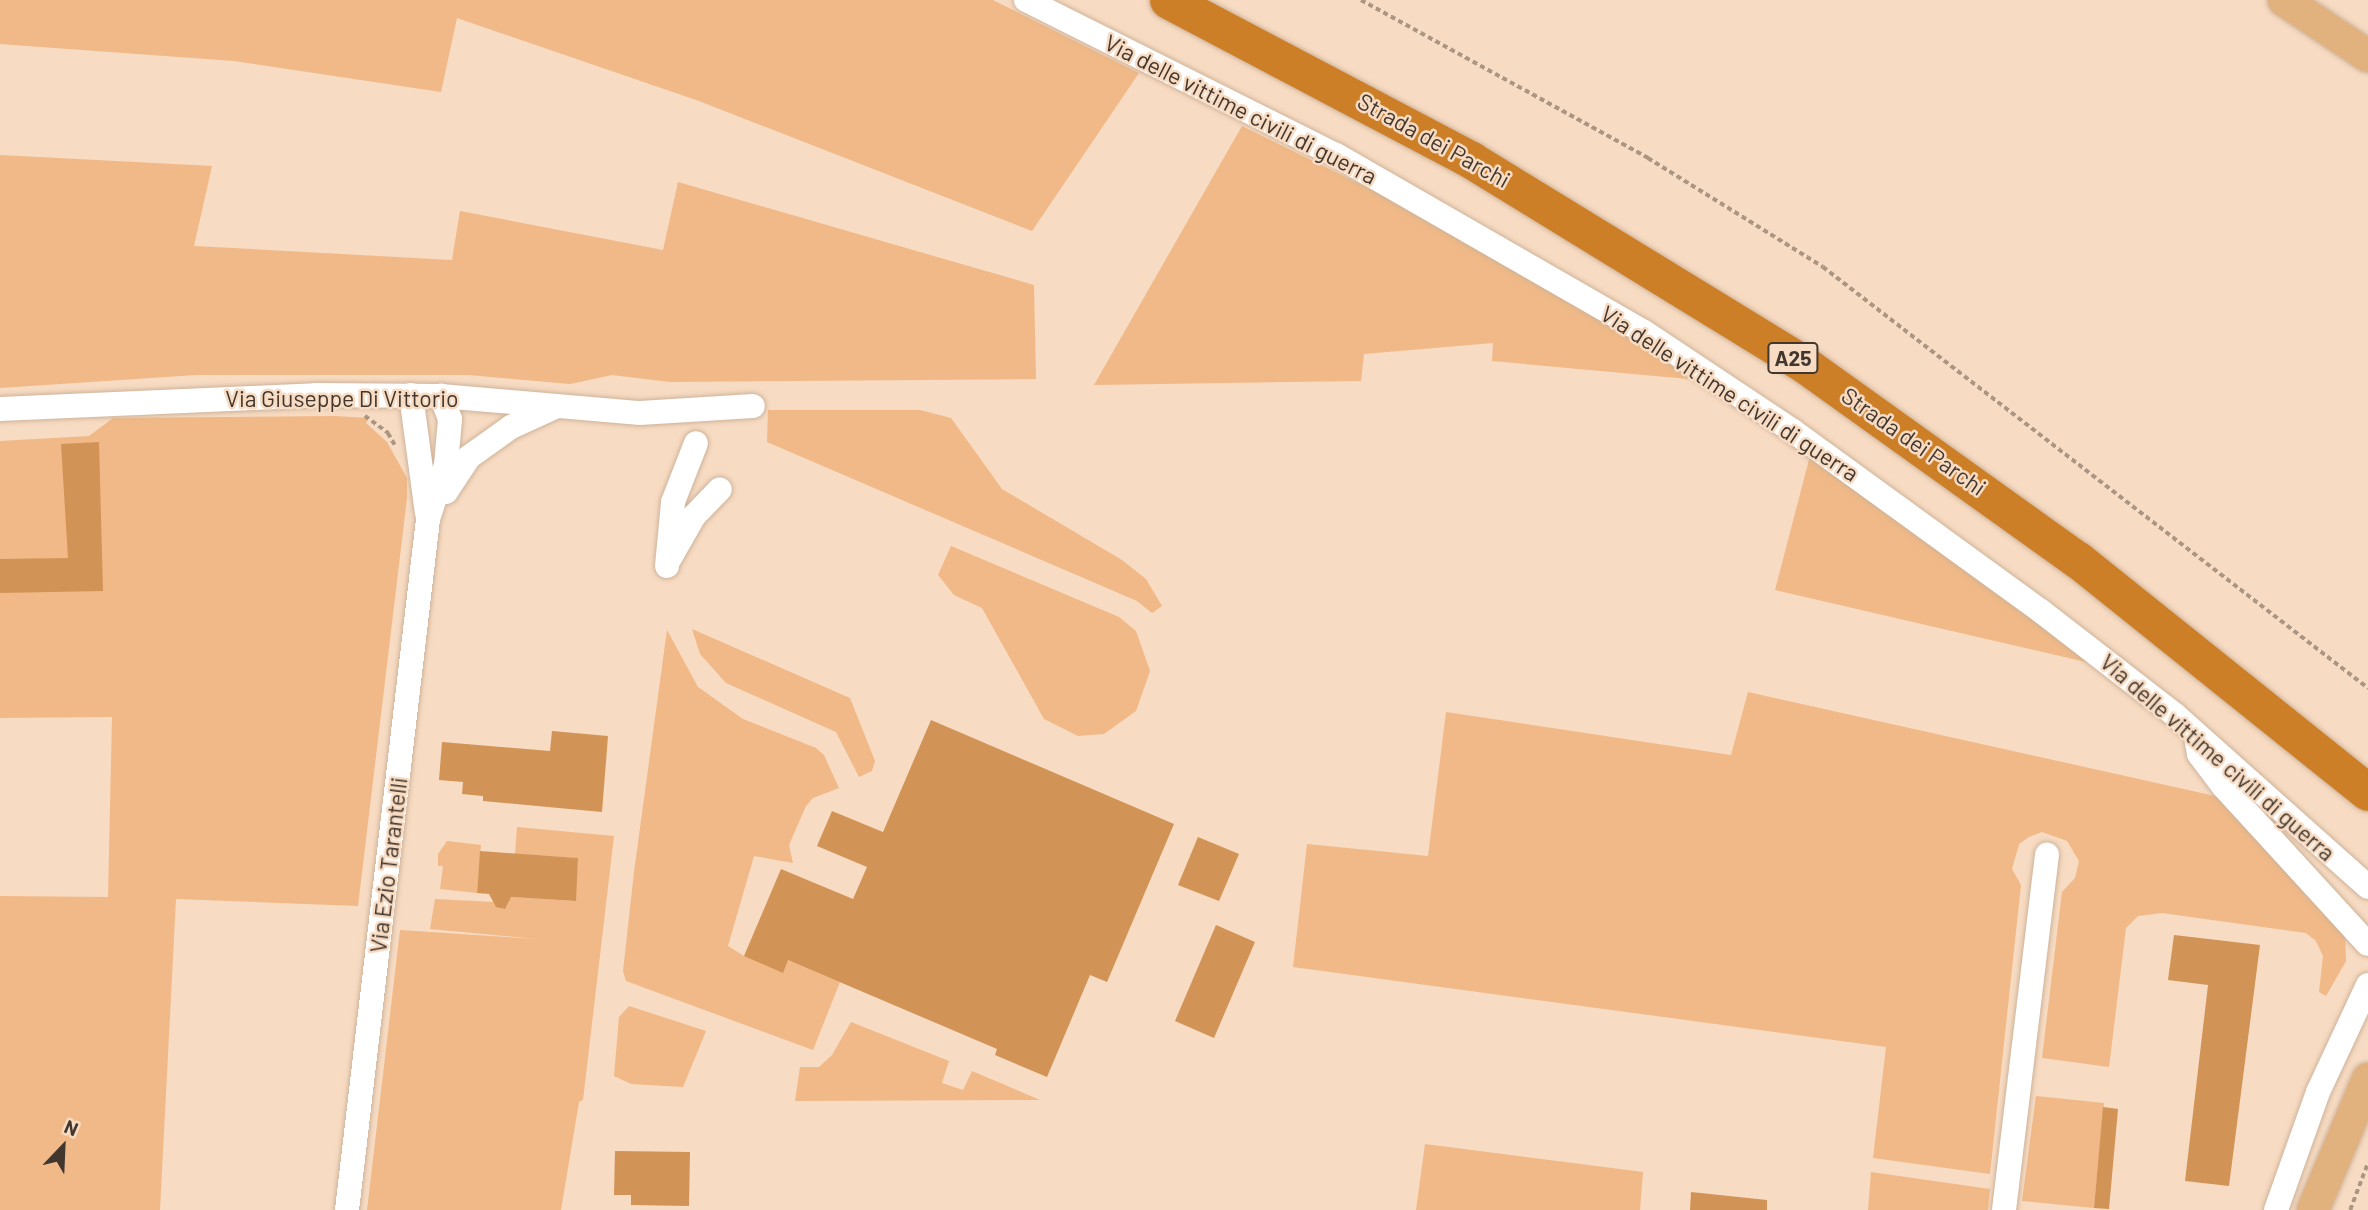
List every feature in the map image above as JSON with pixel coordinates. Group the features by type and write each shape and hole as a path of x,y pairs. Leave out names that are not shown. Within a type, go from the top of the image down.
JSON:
{"highway":[{"name":"Strada dei Parchi","path":"1168,0 1472,160 1801,362 2067,551 2368,792"},
{"name":"Strada dei Parchi","path":"1220,0 1524,162 1819,346 2091,539 2368,761"}],"main road":[{"path":"2284,0 2368,56"},
{"path":"2313,1210 2368,1079"}],"street":[{"name":"Via delle vittime civili di guerra","path":"1026,0 1336,155 1644,332 1933,531 2195,732 2368,887"},
{"path":"411,396 428,519"},
{"name":"Via Giuseppe Di Vittorio","path":"0,409 113,402 411,396 683,413 753,406"},
{"path":"428,519 446,465 450,419 441,396"},
{"path":"428,519 469,457 511,427 558,405"},
{"path":"696,443 673,502 667,566 694,516 720,489"},
{"name":"Via Ezio Tarantelli","path":"347,1210 428,519"},
{"path":"2195,732 2199,754 2223,786 2368,944"},
{"path":"2004,1210 2047,855"},
{"path":"2276,1210 2318,1092 2368,985"}],"path":[{"path":"1361,0 1648,158 1823,267 2368,688"},
{"path":"353,414 364,415 388,433 400,453"},
{"path":"2350,1210 2368,1162"}],"shaded area":[{"path":"0,0 993,0 1139,73 1032,231 699,101 457,18 441,92 234,61 0,44"},
{"path":"1242,126 1372,190 1605,321 1699,380 1492,361 1493,343 1364,354 1361,381 1094,385"},
{"path":"0,155 212,166 194,246 452,260 460,211 663,250 678,182 1034,285 1036,379 670,382 612,375 570,384 469,375 196,375 0,388"},
{"path":"768,410 920,410 951,418 1002,489 1122,560 1146,579 1162,606 1152,613 1137,601 767,442"},
{"path":"113,418 368,418 366,423 387,442 407,478 407,498 358,906 176,899 160,1210 0,1210 0,896 108,897 112,717 0,718 0,441 89,436"},
{"path":"1811,452 2099,665 1775,590"},
{"path":"951,546 1119,617 1136,631 1150,671 1136,711 1104,734 1078,736 1044,719 982,608 954,595 938,575"},
{"path":"692,629 850,698 875,761 872,771 859,777 836,732 726,683 700,654"},
{"path":"667,630 698,687 743,719 816,748 824,755 839,788 813,798 806,806 789,845 793,863 754,856 728,946 744,956 788,960 840,982 813,1050 626,981 623,971 634,872"},
{"path":"1748,692 2224,798 2345,930 2346,961 2326,996 2319,992 2323,956 2316,941 2306,933 2162,913 2138,916 2126,928 2109,1067 2042,1058 2062,892 2075,878 2079,861 2067,841 2042,832 2029,837 2019,844 2012,869 2021,885 1990,1174 1873,1158 1886,1047 1293,967 1307,844 1428,856 1446,712 1731,755"},
{"path":"517,827 614,836 583,1100 579,1102 561,1210 367,1210 400,930 536,939 430,929 435,899 493,902 503,909 509,897 575,901 578,858 515,854"},
{"path":"447,841 481,845 477,893 440,889 443,866 438,866 438,854"},
{"path":"629,1006 706,1031 683,1087 631,1084 614,1076 619,1017"},
{"path":"851,1022 949,1061 942,1083 963,1090 972,1071 1040,1100 795,1101 800,1067 819,1067 832,1055"},
{"path":"2036,1096 2104,1103 2094,1208 2022,1201"},
{"path":"1425,1144 1643,1172 1640,1210 1416,1210"},
{"path":"1871,1172 1990,1189 1988,1210 1868,1210"}],"building":[{"path":"99,442 103,591 0,593 0,559 68,558 61,444"},
{"path":"931,720 1174,824 1107,982 1090,975 1047,1077 995,1055 997,1049 788,960 783,973 744,956 781,869 853,899 867,867 817,846 832,811 883,832"},
{"path":"552,731 608,736 602,812 483,801 483,796 462,794 463,782 439,780 442,742 550,751"},
{"path":"1198,837 1239,854 1219,901 1178,885"},
{"path":"480,851 578,858 576,901 511,897 505,909 496,907 489,894 477,893"},
{"path":"1216,925 1255,942 1214,1038 1175,1021"},
{"path":"2174,935 2260,945 2229,1186 2185,1181 2208,985 2168,980"},
{"path":"2103,1107 2118,1109 2109,1209 2094,1208"},
{"path":"615,1151 690,1152 689,1206 631,1205 631,1195 614,1195"},
{"path":"1691,1192 1767,1200 1767,1210 1690,1210"}]}
